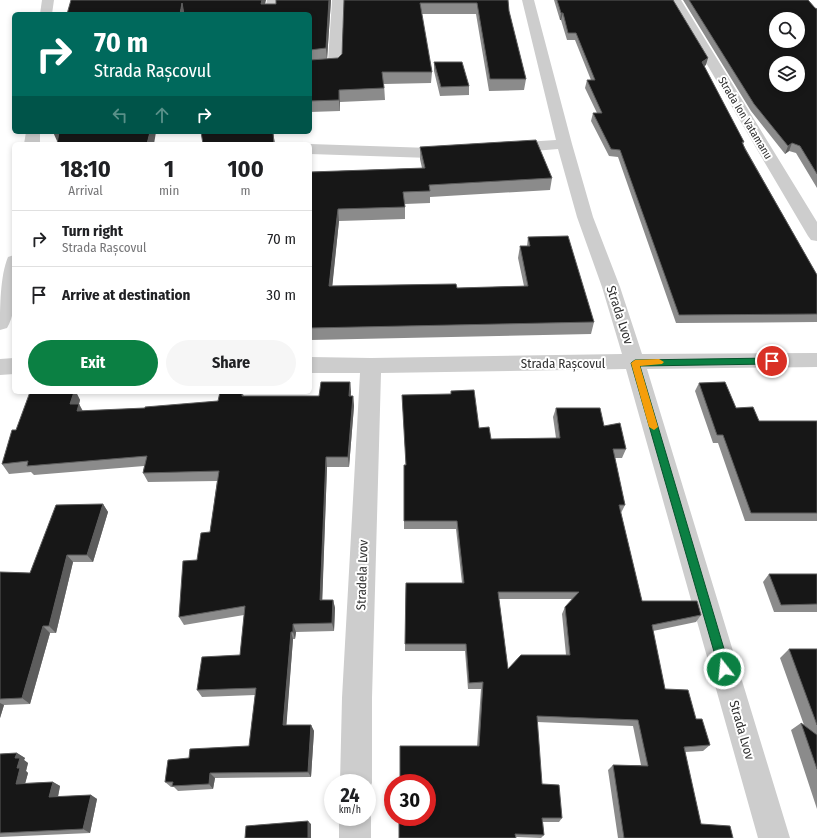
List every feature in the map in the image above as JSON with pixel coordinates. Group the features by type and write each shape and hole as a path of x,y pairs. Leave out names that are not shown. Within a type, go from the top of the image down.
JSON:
{"street":[{"path":"46,12 48,0"},
{"path":"270,12 272,0"},
{"path":"312,66 334,65 338,0"},
{"name":"Strada Lvov","path":"528,0 536,24 564,144 585,217 611,287 635,363 774,838"},
{"name":"Strada Ion Vatamanu","path":"675,0 817,236"},
{"path":"493,149 564,144"},
{"path":"312,149 430,153 462,151"},
{"path":"0,323 12,270"},
{"name":"Strada Rașcovul","path":"312,365 371,366 817,360"},
{"path":"0,367 12,366"},
{"name":"Stradela Lvov","path":"356,774 357,698 371,366"},
{"path":"355,826 355,838"}],"building":[{"path":"71,0 262,0 261,4 276,4 276,0 329,0 326,48 312,50 312,12 184,12 182,3 180,12 68,12"},
{"path":"344,0 508,0 509,11 526,79 490,79 477,3 420,3 432,72 382,72 384,88 339,90 339,100 312,101 312,60 338,58 342,54"},
{"path":"557,0 673,0 708,58 702,62 744,142 742,142 745,149 817,275 817,314 679,315 620,150 611,149 593,113 602,113 587,80 595,80 576,33 568,33 563,13 561,13"},
{"path":"689,0 808,0 817,9 817,174 800,146 792,143 788,146 754,104"},
{"path":"434,62 462,62 469,86 441,87"},
{"path":"59,134 150,134 148,142 57,142"},
{"path":"201,134 273,134 274,142 203,142"},
{"path":"536,140 552,178 429,185 430,191 403,192 405,207 338,209 329,286 456,284 457,288 528,286 520,246 530,246 528,237 568,236 594,322 312,328 312,172 425,168 420,147"},
{"path":"321,382 350,382 349,396 353,396 348,457 326,457 320,600 333,600 332,623 293,624 293,632 291,632 283,725 311,725 308,772 210,773 209,784 172,786 173,782 165,782 168,760 189,758 190,749 249,746 256,688 197,690 202,657 240,655 245,606 179,617 183,561 197,560 201,533 210,532 219,471 143,473 147,456 27,466 28,461 2,464 12,430 16,430 29,394 73,394 70,404 79,404 77,411 145,408 218,401 220,394 242,394 242,396 319,396"},
{"path":"725,382 736,408 753,407 759,421 817,421 817,513 751,513 723,435 717,435 699,383"},
{"path":"474,390 479,428 489,427 491,439 560,438 556,408 600,408 604,426 620,423 626,449 613,449 625,505 619,505 642,601 697,601 701,615 652,625 665,689 688,690 696,719 702,719 710,745 684,747 701,824 730,826 733,838 624,838 613,765 648,766 638,720 537,716 542,784 559,785 562,818 542,818 544,835 515,834 516,838 399,838 399,826 436,826 436,774 400,774 400,746 479,746 483,682 469,683 466,644 405,644 406,583 464,583 457,521 404,521 404,465 406,465 402,395 451,394 451,391","holes":["498,592 579,592 565,607 570,655 521,655 508,669"]},
{"path":"103,504 87,555 67,555 49,626 43,626 22,698 0,699 0,572 30,573 56,505"},
{"path":"769,574 817,574 817,604 781,605"},
{"path":"789,649 817,649 817,725"},
{"path":"801,723 817,735 817,769"},
{"path":"17,753 15,758 20,758 17,768 20,768 16,784 53,782 49,797 91,795 83,829 0,833 0,754"},
{"path":"308,821 308,838 245,838 246,826"}],"slow traffic":[{"path":"654,427 635,363 659,362"}],"route":[{"path":"724,669 635,363 772,361"}]}
